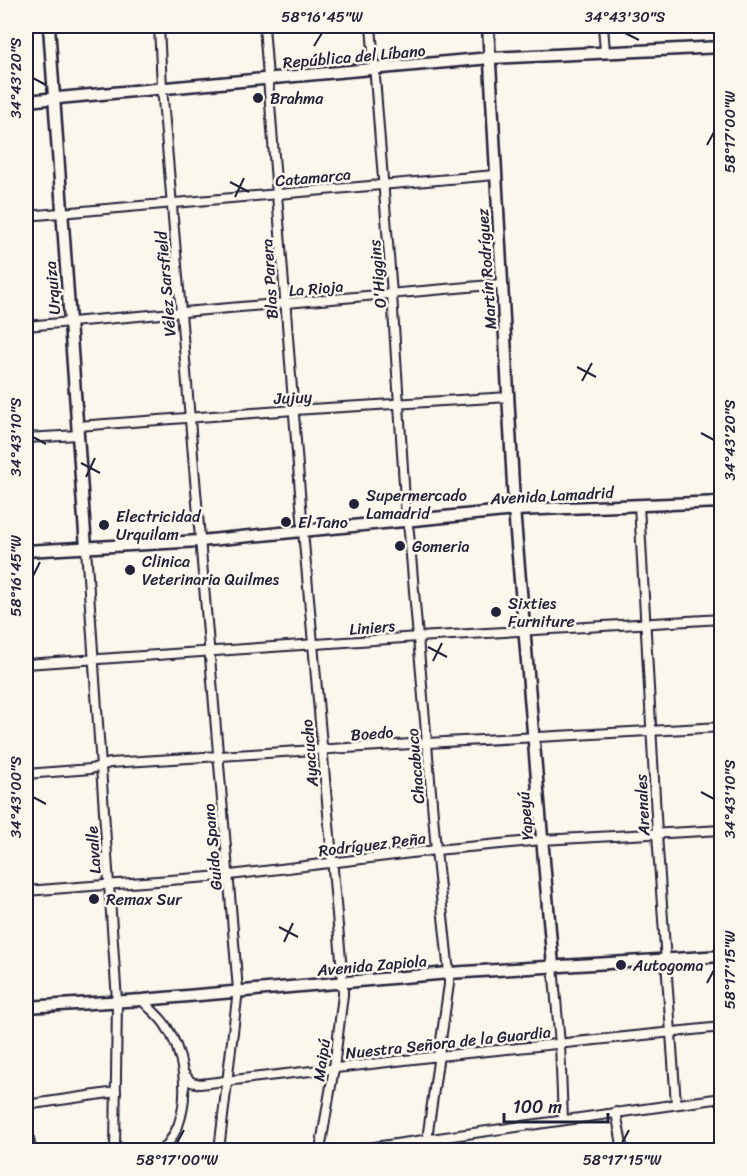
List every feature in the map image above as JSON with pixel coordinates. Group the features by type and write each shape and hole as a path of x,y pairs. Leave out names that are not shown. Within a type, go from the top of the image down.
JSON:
{"street":[{"name":"Urquiza","path":"49,26 86,548"},
{"name":"Vélez Sarsfield","path":"159,26 162,87 200,541"},
{"name":"Blas Parera","path":"264,26 303,531"},
{"name":"O'Higgins","path":"371,26 407,521"},
{"name":"Martín Rodríguez","path":"488,26 515,510"},
{"path":"603,26 605,51"},
{"path":"719,26 722,45"},
{"name":"República del Líbano","path":"26,101 489,58 722,45"},
{"name":"Catamarca","path":"26,216 495,175"},
{"name":"La Rioja","path":"26,326 502,285"},
{"name":"Jujuy","path":"26,438 190,417 509,397"},
{"name":"Avenida Lamadrid","path":"26,551 200,541 515,510 722,502"},
{"name":"Arenales","path":"639,505 657,834 676,1104"},
{"name":"Yapeyú","path":"515,510 560,1044 563,1119"},
{"name":"Chacabuco","path":"407,521 449,973 428,1140 429,1150"},
{"name":"Ayacucho","path":"303,531 342,978"},
{"name":"Guido Spano","path":"200,541 238,990 219,1150"},
{"name":"Lavalle","path":"86,548 117,1001 115,1150"},
{"name":"Liniers","path":"26,664 722,619"},
{"name":"Boedo","path":"26,774 91,769 110,763 722,727"},
{"name":"Rodríguez Peña","path":"26,891 228,875 436,850 542,840 722,830"},
{"name":"Avenida Zapiola","path":"26,1007 142,1000 342,978 722,956"},
{"name":"Maipú","path":"320,1150 334,1068 343,995 342,978"},
{"path":"142,1000 170,1032 183,1072 180,1119 175,1133 164,1150"},
{"name":"Nuestra Señora de la Guardia","path":"183,1072 187,1079 196,1084 722,1027"},
{"path":"26,1105 116,1092"},
{"path":"353,1150 722,1098"},
{"path":"616,1112 623,1150"},
{"path":"26,1122 31,1150"}],"place":[{"name":"Brahma","path":"258,98"},
{"name":"Supermercado Lamadrid","path":"354,504"},
{"name":"El Tano","path":"286,522"},
{"name":"Electricidad Urquilam","path":"104,525"},
{"name":"Gomeria","path":"400,546"},
{"name":"Clinica Veterinaria Quilmes","path":"130,570"},
{"name":"Sixties Furniture","path":"496,612"},
{"name":"Remax Sur","path":"94,899"},
{"name":"Autogoma","path":"621,965"}]}
